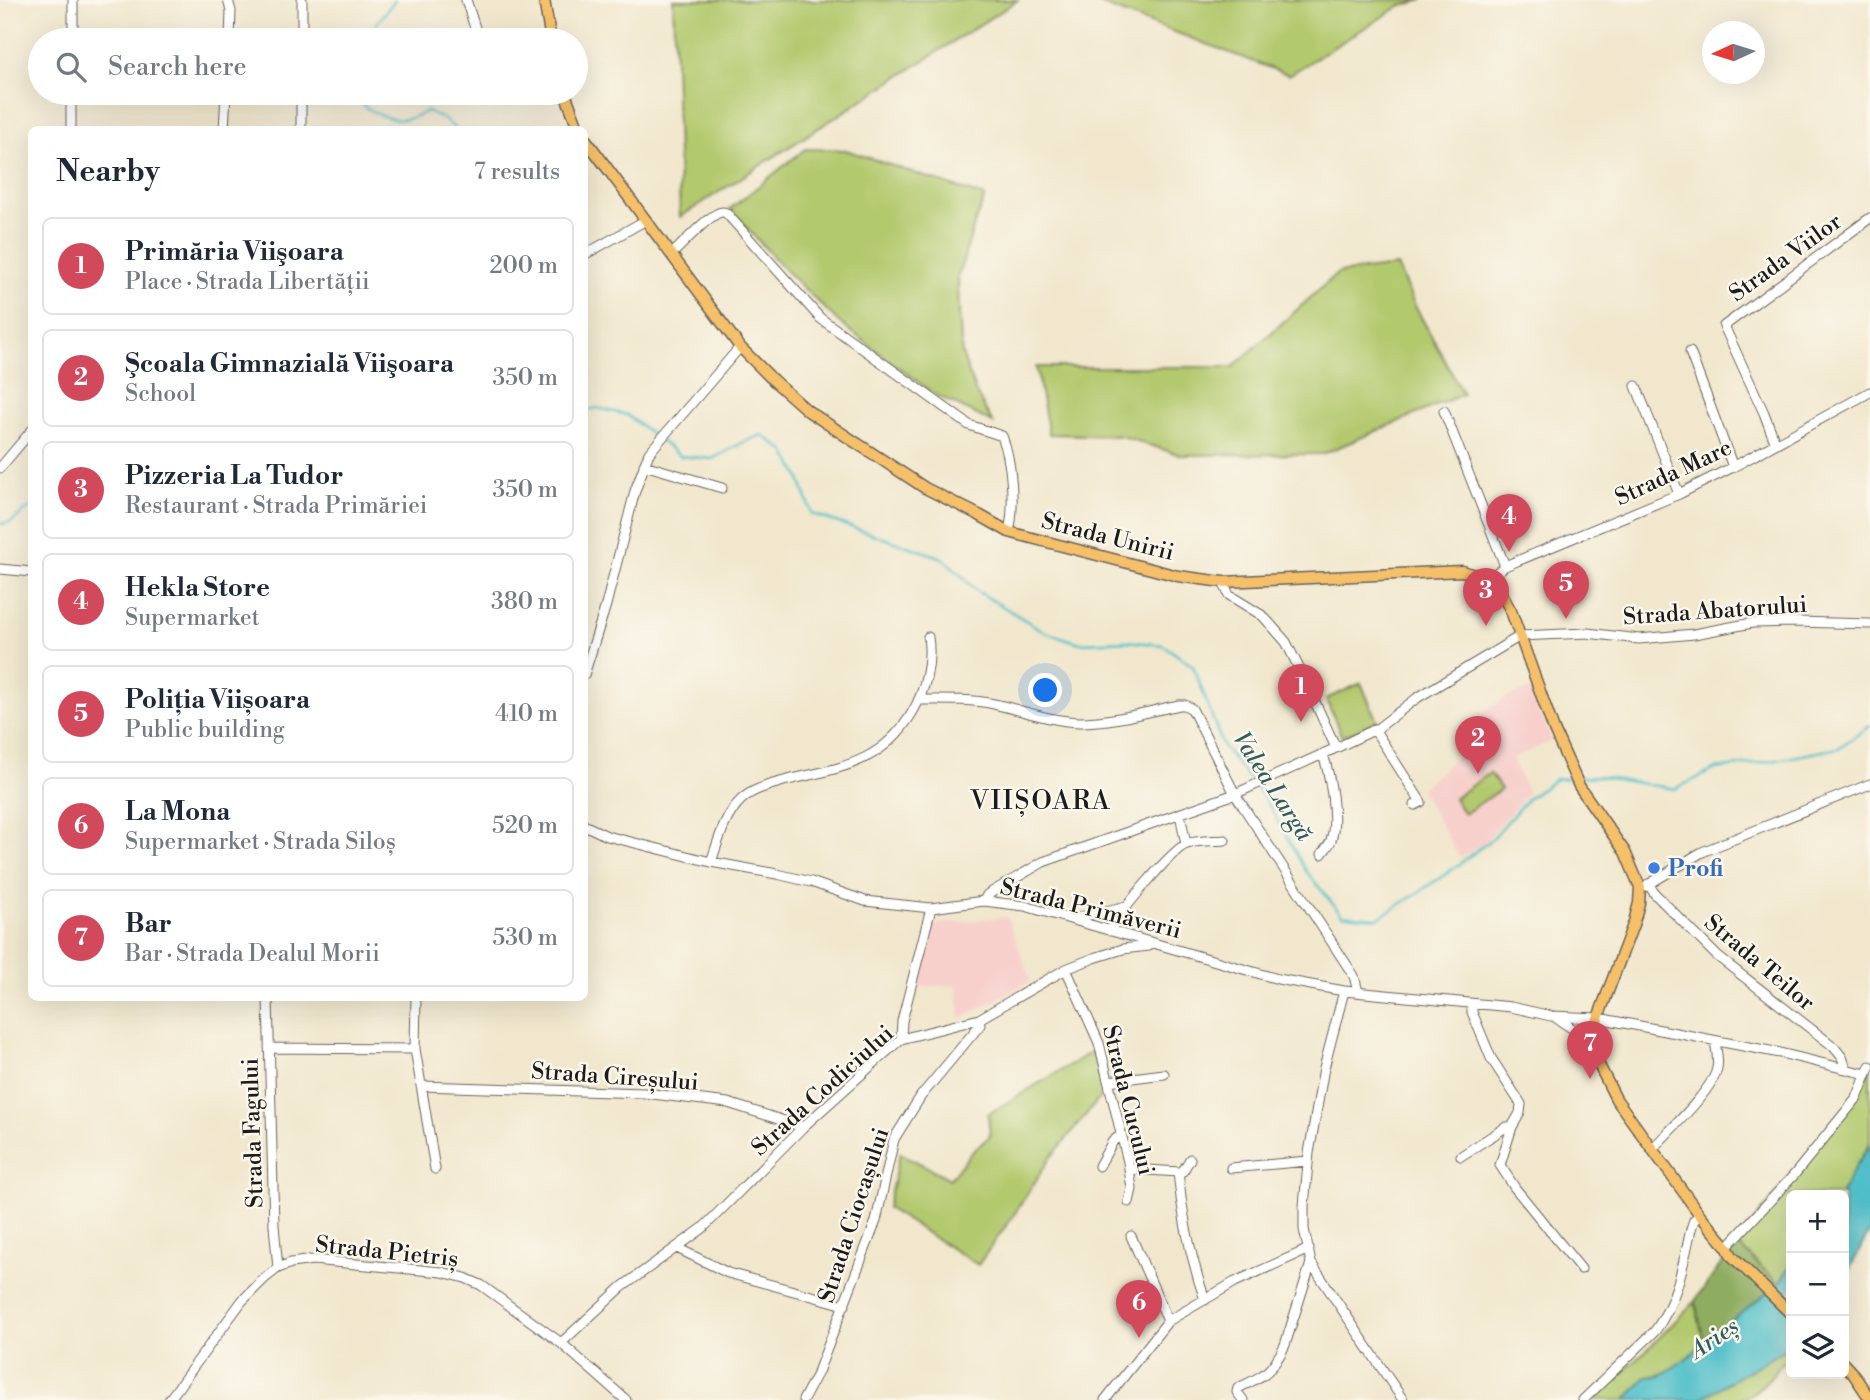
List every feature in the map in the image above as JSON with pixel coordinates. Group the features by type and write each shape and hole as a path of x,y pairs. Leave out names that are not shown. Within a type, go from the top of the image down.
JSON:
{"main road":[{"path":"544,0 549,28"},
{"path":"570,105 578,126"},
{"name":"Strada Unirii","path":"588,142 740,347 774,381 818,418 925,488 1009,532 1178,576 1223,582 1462,571 1488,579"},
{"path":"1488,579 1499,589 1511,611 1541,695 1579,786 1625,852 1644,886 1634,922 1598,1018 1594,1040 1595,1053 1609,1088 1700,1215 1730,1251 1786,1309"},
{"path":"1849,1370 1870,1399"}],"street":[{"path":"73,28 74,0"},
{"path":"228,0 231,10 230,28"},
{"path":"302,0 302,28"},
{"path":"466,0 475,28"},
{"path":"71,105 71,126"},
{"path":"224,126 225,105"},
{"path":"301,126 302,105"},
{"path":"672,254 707,220 723,212 820,318 968,425 1002,436 1012,488 1012,519 1009,532"},
{"name":"Strada Viilor","path":"1776,442 1724,326 1870,218"},
{"path":"588,253 646,220"},
{"path":"588,662 606,606 635,491 651,448 740,347"},
{"path":"1690,352 1733,467"},
{"path":"1636,386 1679,494"},
{"name":"Strada Mare","path":"1488,579 1505,566 1679,494 1870,392"},
{"path":"1444,411 1505,566"},
{"path":"0,468 28,435"},
{"path":"645,465 722,488"},
{"path":"0,569 28,572"},
{"path":"1223,582 1229,595 1263,616 1286,642 1336,748"},
{"name":"Strada Abatorului","path":"1520,636 1587,633 1639,639 1694,634 1752,623 1870,624"},
{"path":"711,862 730,815 740,800 751,792 767,785 855,764 887,744 904,726 919,701 928,664 928,636"},
{"path":"984,901 987,895 1042,862 1239,792 1323,755 1374,729 1417,698 1520,636"},
{"path":"919,701 993,704 1077,722 1117,719 1185,705 1192,709 1239,792 1354,976 1358,992"},
{"path":"1374,729 1421,802 1415,805"},
{"path":"1322,854 1331,841 1334,830 1330,783 1323,755"},
{"path":"1644,886 1702,852 1870,784"},
{"path":"1180,814 1186,844"},
{"name":"Strada Primăverii","path":"588,827 607,836 711,862 811,882 865,901 931,908 984,901 1025,906 1278,979 1344,991 1511,1007 1551,1016"},
{"path":"1110,931 1127,906 1165,863 1186,844 1225,840"},
{"name":"Strada Teilor","path":"1644,886 1717,956 1833,1046 1842,1057 1846,1069"},
{"path":"1071,919 1127,906"},
{"path":"901,1039 902,1021 931,908"},
{"name":"Strada Codiciului","path":"561,1343 622,1287 703,1228 803,1126 901,1039 979,1019 1066,970 1094,958 1123,949 1149,946 1152,943"},
{"name":"Strada Cucului","path":"1066,970 1099,1043 1129,1169 1132,1189 1129,1202"},
{"path":"1242,1400 1237,1392 1238,1388 1260,1378 1279,1357 1311,1263 1304,1229 1308,1161 1324,1068 1344,991"},
{"name":"Strada Fagului","path":"268,1001 274,1226 278,1268"},
{"path":"416,1001 415,1049 435,1169"},
{"path":"1472,1004 1472,1012 1491,1058 1521,1104 1520,1113 1512,1126 1500,1162 1501,1168 1581,1269"},
{"path":"1551,1016 1598,1018 1780,1053 1846,1069 1868,1070 1857,1098 1730,1251"},
{"path":"1551,1016 1576,1031 1595,1053"},
{"name":"Strada Ciocașului","path":"803,1400 818,1372 876,1221 894,1139 921,1096 979,1025 979,1019"},
{"path":"1652,1149 1692,1108 1717,1070 1715,1041"},
{"path":"270,1048 415,1049"},
{"path":"1108,1081 1164,1074"},
{"name":"Strada Cireșului","path":"421,1086 644,1093 728,1103 803,1126"},
{"path":"1461,1156 1506,1127 1512,1126"},
{"path":"1099,1166 1113,1142 1121,1135"},
{"path":"1129,1169 1178,1172 1183,1171 1190,1159"},
{"path":"1231,1168 1308,1161"},
{"path":"1178,1172 1187,1232 1205,1300"},
{"path":"1583,1400 1656,1331 1664,1319 1672,1304 1694,1220 1700,1215"},
{"path":"1131,1236 1168,1321"},
{"path":"677,1248 728,1273 845,1305"},
{"path":"1105,1400 1168,1321 1235,1282 1309,1249"},
{"name":"Strada Pietriș","path":"170,1400 242,1301 278,1268 313,1260 442,1272 466,1278 481,1285 561,1343 626,1400"},
{"path":"1311,1263 1403,1400"}],"shaded area":[{"path":"1531,689 1552,741 1512,759 1528,793 1484,843 1460,858 1420,789 1488,730 1478,714 1512,695"},
{"path":"1007,917 1031,981 960,1019 957,985 917,987 931,925"}],"green space":[{"path":"673,0 1018,0 680,217"},
{"path":"1089,0 1424,0 1400,6 1289,75"},
{"path":"805,149 846,150 985,197 958,277 959,311 962,354 976,393 993,423 934,394 840,323 786,271 730,209"},
{"path":"1397,266 1415,306 1463,394 1323,454 1180,455 1122,436 1049,434 1036,367 1233,367 1338,273"},
{"path":"1361,683 1377,721 1342,737 1326,699"},
{"path":"1490,773 1501,789 1464,814 1454,798"},
{"path":"1093,1051 1104,1093 1050,1158 978,1265 887,1208 900,1153 950,1179 971,1153 990,1136 988,1114"},
{"path":"1870,1068 1870,1144 1843,1190 1786,1190 1786,1272 1779,1284 1736,1243 1854,1099"},
{"path":"1736,1243 1779,1284 1704,1342 1695,1301"},
{"path":"1695,1301 1704,1342 1698,1348 1671,1370 1646,1377 1626,1400 1595,1400 1651,1346"},
{"path":"1786,1349 1786,1359 1767,1381 1752,1393 1737,1400 1698,1400"}],"water":[{"path":"1870,1144 1870,1230 1849,1270 1849,1190 1843,1190"},
{"name":"Arieș","path":"1786,1272 1786,1349 1698,1400 1626,1400 1646,1377 1660,1376 1690,1356 1779,1284"}],"waterway":[{"name":"Valea Largă","path":"373,28 395,0"},
{"name":"Valea Largă","path":"362,105 383,116 399,119 414,117 427,111 452,126"},
{"name":"Valea Largă","path":"588,410 597,408 627,415 680,456 712,459 762,435 785,451 799,476 812,514 943,558 977,591 1045,632 1080,643 1126,641 1163,645 1193,666 1223,746 1265,798 1306,871 1342,915 1378,918 1449,872 1494,837 1527,799 1556,779 1571,778"},
{"path":"0,524 11,522 28,509"},
{"name":"Valea Largă","path":"1578,778 1597,776 1675,789 1716,769 1838,748 1870,726"}],"place":[{"name":"Hekla Store","path":"1509,552"},
{"name":"Poliția Viișoara","path":"1566,619"},
{"name":"Pizzeria La Tudor","path":"1486,626"},
{"name":"Primăria Viişoara","path":"1301,722"},
{"name":"Şcoala Gimnazială Viişoara","path":"1478,774"},
{"name":"Profi","path":"1654,868"},
{"name":"Bar","path":"1590,1079"},
{"name":"La Mona","path":"1139,1338"}],"district":[{"name":"VIIȘOARA","path":"1041,800"}]}
